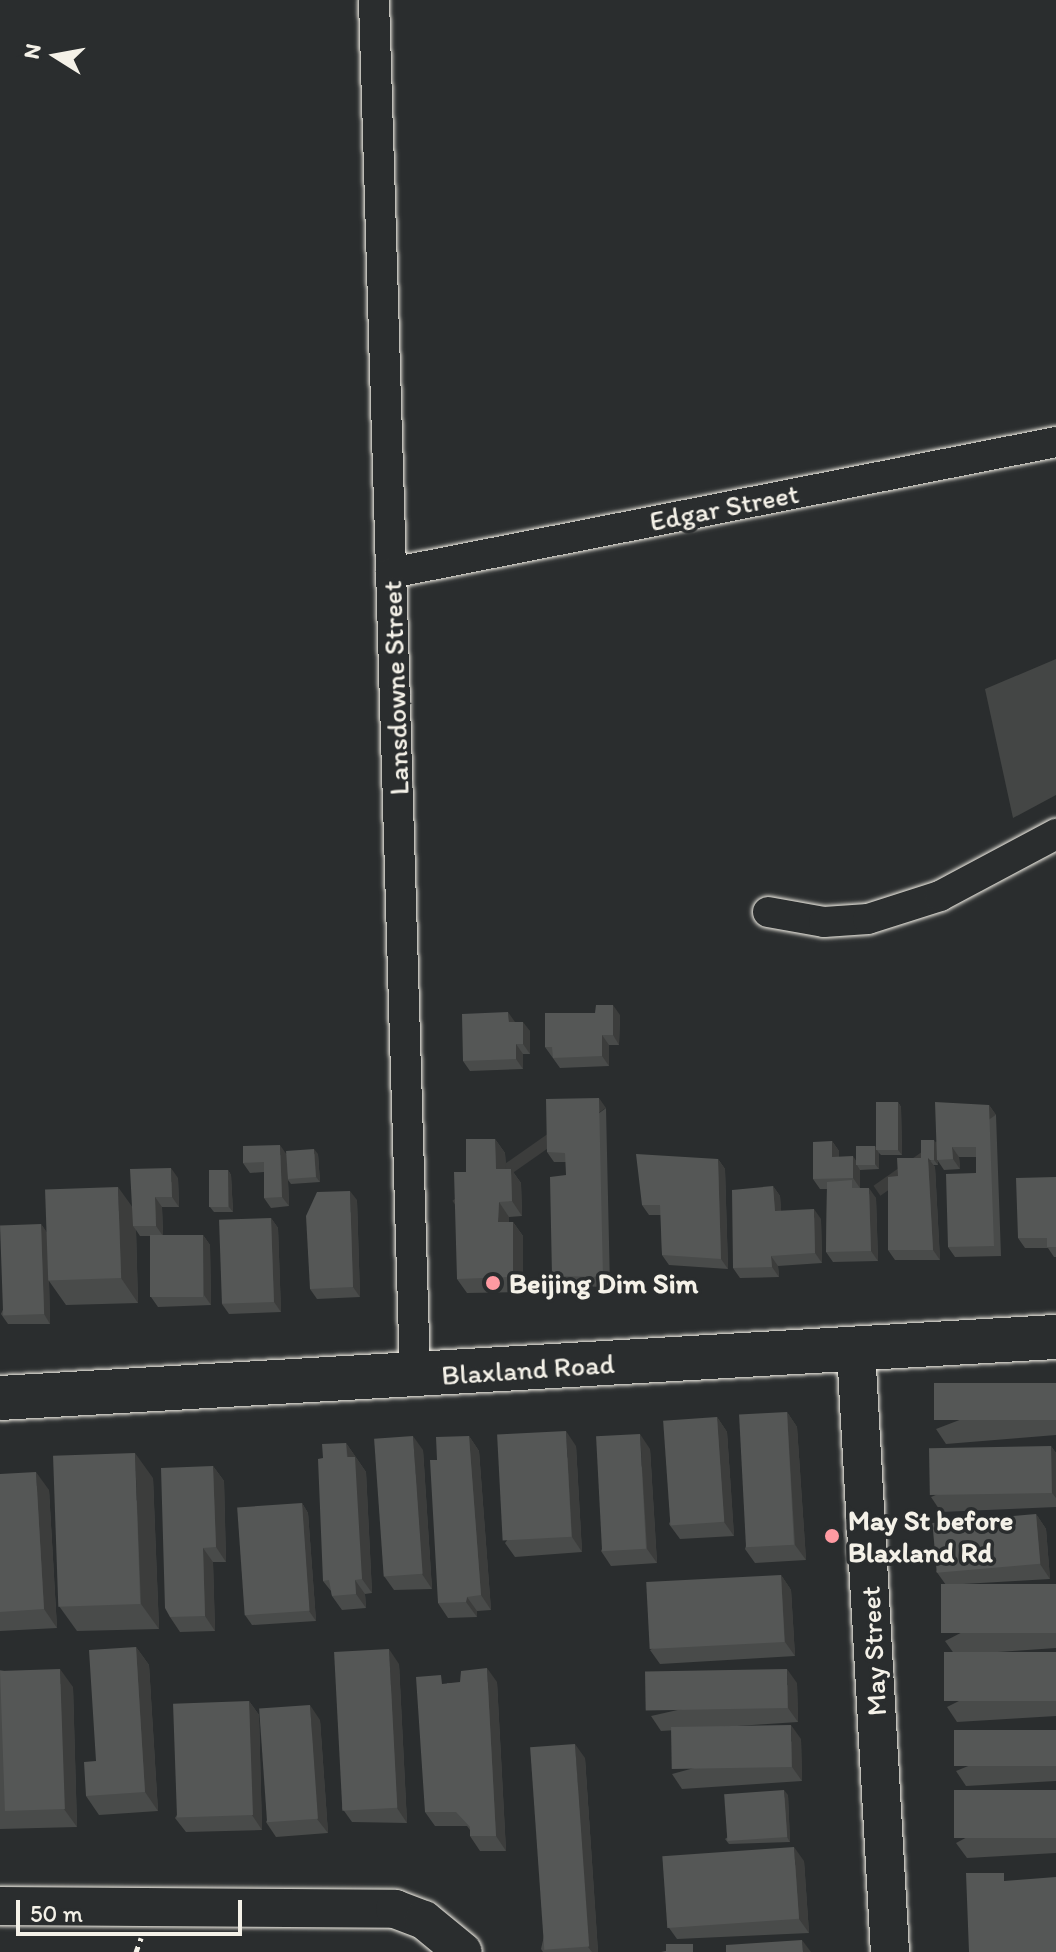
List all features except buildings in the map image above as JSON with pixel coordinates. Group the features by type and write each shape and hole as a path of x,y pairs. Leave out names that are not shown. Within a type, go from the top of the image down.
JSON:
{"main road":[{"name":"Blaxland Road","path":"0,1398 1056,1337"}],"street":[{"name":"Lansdowne Street","path":"374,0 415,1376"},
{"name":"Edgar Street","path":"391,573 1056,442"},
{"path":"768,912 824,922 868,919 940,896 1056,834"},
{"name":"May Street","path":"856,1350 890,1952"},
{"path":"0,1906 395,1909 424,1920 463,1952"}],"shaded area":[{"path":"1056,659 1056,795 1013,818 985,689"}],"place":[{"name":"Beijing Dim Sim","path":"493,1283"},
{"name":"May St before Blaxland Rd","path":"832,1536"}]}
